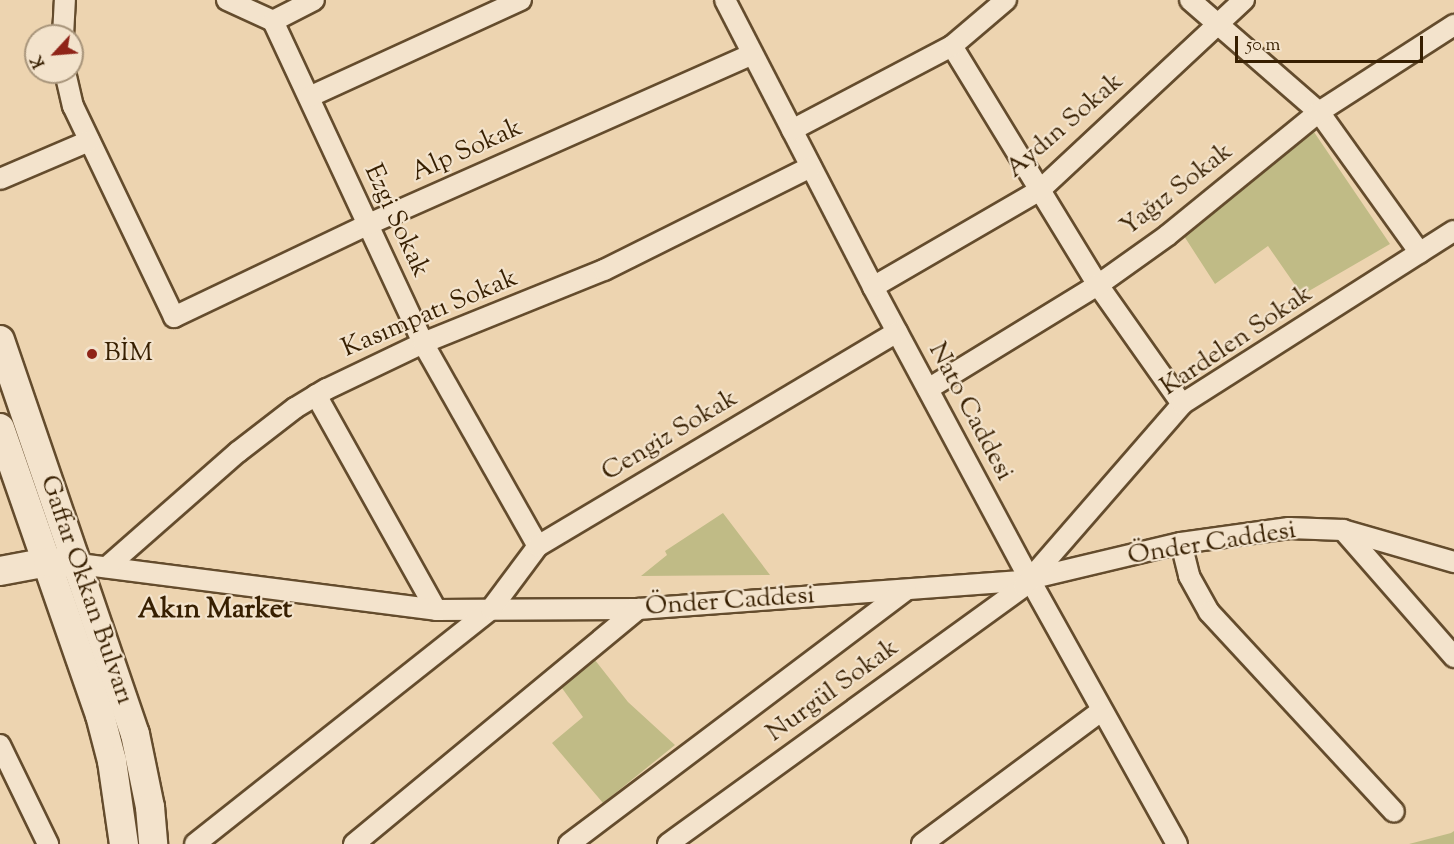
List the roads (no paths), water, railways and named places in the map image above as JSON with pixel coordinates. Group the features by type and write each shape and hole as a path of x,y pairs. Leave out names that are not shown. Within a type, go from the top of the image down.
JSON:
{"main road":[{"name":"Gaffar Okkan Bulvarı","path":"0,340 79,564 135,734 150,807 153,844"},
{"name":"Gaffar Okkan Bulvarı","path":"0,428 100,715 112,761 124,844"},
{"name":"Önder Caddesi","path":"0,571 48,562 79,564"}],"street":[{"path":"64,24 65,0"},
{"path":"227,0 273,21 314,0"},
{"path":"309,97 521,0"},
{"path":"792,130 952,46 1006,0"},
{"path":"1190,0 1319,112 1420,253"},
{"name":"Aydın Sokak","path":"873,287 1040,190 1244,0"},
{"name":"Nato Caddesi","path":"726,1 897,332 1101,711 1177,844"},
{"name":"Ezgi Sokak","path":"273,21 423,343 538,546"},
{"name":"Yağız Sokak","path":"928,389 1098,285 1168,235 1319,112 1454,25"},
{"path":"952,46 1098,285 1182,404"},
{"name":"Alp Sokak","path":"89,141 174,317 369,224 752,54"},
{"path":"0,179 89,141 74,106 68,84"},
{"name":"Kasımpatı Sokak","path":"107,567 238,452 316,395 423,343 604,270 811,167"},
{"name":"Kardelen Sokak","path":"1030,580 1182,404 1454,231"},
{"name":"Cengiz Sokak","path":"195,844 490,609 538,546 897,332"},
{"path":"316,395 436,610"},
{"name":"Önder Caddesi","path":"79,564 436,610 638,609 1030,580 1181,543 1289,528 1343,530 1454,562"},
{"path":"1343,530 1454,657"},
{"path":"1181,543 1189,576 1209,612 1394,812"},
{"name":"Nurgül Sokak","path":"668,844 1030,580"},
{"path":"569,844 906,590"},
{"path":"354,844 638,609"},
{"path":"922,844 1101,711"},
{"path":"0,745 48,844"}],"place":[{"name":"BİM","path":"92,354"}],"district":[{"name":"Akın Market","path":"215,610"}]}
